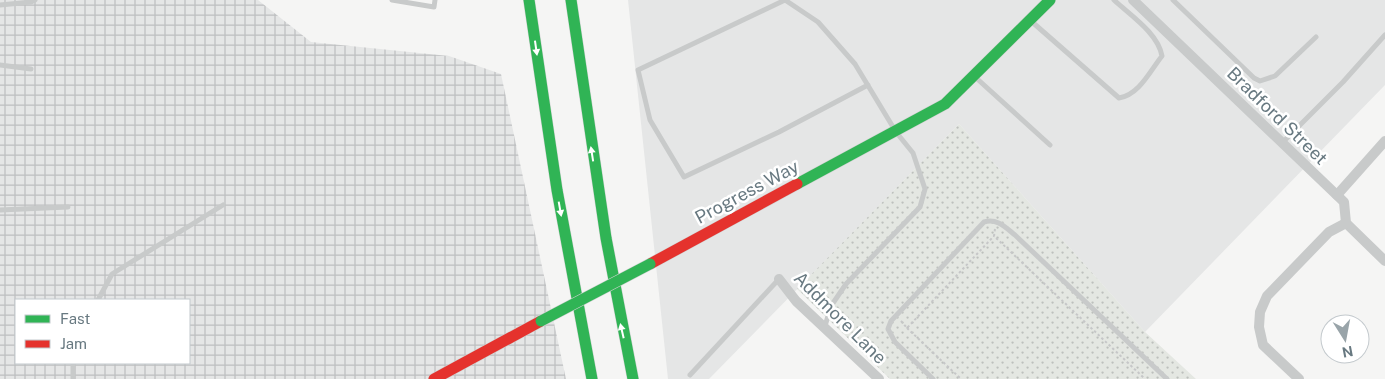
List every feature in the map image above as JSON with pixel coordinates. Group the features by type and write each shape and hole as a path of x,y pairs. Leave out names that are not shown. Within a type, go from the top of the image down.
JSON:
{"main road":[{"path":"529,0 547,134 576,304 592,379"},
{"path":"571,0 613,285 633,379"},
{"path":"580,0 584,94"},
{"name":"Progress Way","path":"434,379 896,132 944,104 1050,0"}],"street":[{"name":"Bradford Street","path":"1134,0 1344,202 1346,223"},
{"path":"1337,195 1385,141"},
{"path":"1299,379 1263,345 1259,328 1260,312 1267,296 1329,232 1346,223 1385,262"},
{"name":"Addmore Lane","path":"779,279 796,301 825,326 878,379"}],"lane":[{"path":"0,5 35,0"},
{"path":"392,0 434,7 436,0"},
{"path":"770,0 776,4"},
{"path":"825,326 831,306 846,284 920,207 925,189 913,153 896,132 868,85 855,64 818,22 785,0 638,70 650,120 684,176 780,132 868,85"},
{"path":"1030,20 1119,98 1126,97 1134,93 1162,56 1161,48 1154,38 1114,0"},
{"path":"1172,0 1254,78 1260,81 1275,76 1316,37"},
{"path":"1282,142 1343,82 1385,35"},
{"path":"0,65 31,69"},
{"path":"973,76 1050,145"},
{"path":"99,299 112,274 223,204"},
{"path":"0,210 68,207"},
{"path":"933,379 896,342 888,329 895,316 984,222 991,220 996,221 1015,235 1167,379"},
{"path":"690,375 779,279"},
{"path":"73,364 73,379"}],"path":[{"path":"907,328 994,236 996,221"},
{"path":"994,236 1145,379"},
{"path":"895,316 961,379"}],"shaded area":[{"path":"0,0 258,0 311,42 449,56 501,74 566,379 0,379"},
{"path":"628,0 1385,0 1385,85 1145,332 959,124 709,379 668,379"},
{"path":"959,124 1145,332 1196,379 890,379 797,289"}],"traffic: fast":[{"path":"529,0 557,190 592,379"},
{"path":"571,0 606,238 633,379"},
{"path":"797,184 945,104 1050,0"},
{"path":"541,321 650,264"}],"traffic: jam":[{"path":"650,264 797,184"},
{"path":"434,379 541,321"}]}
